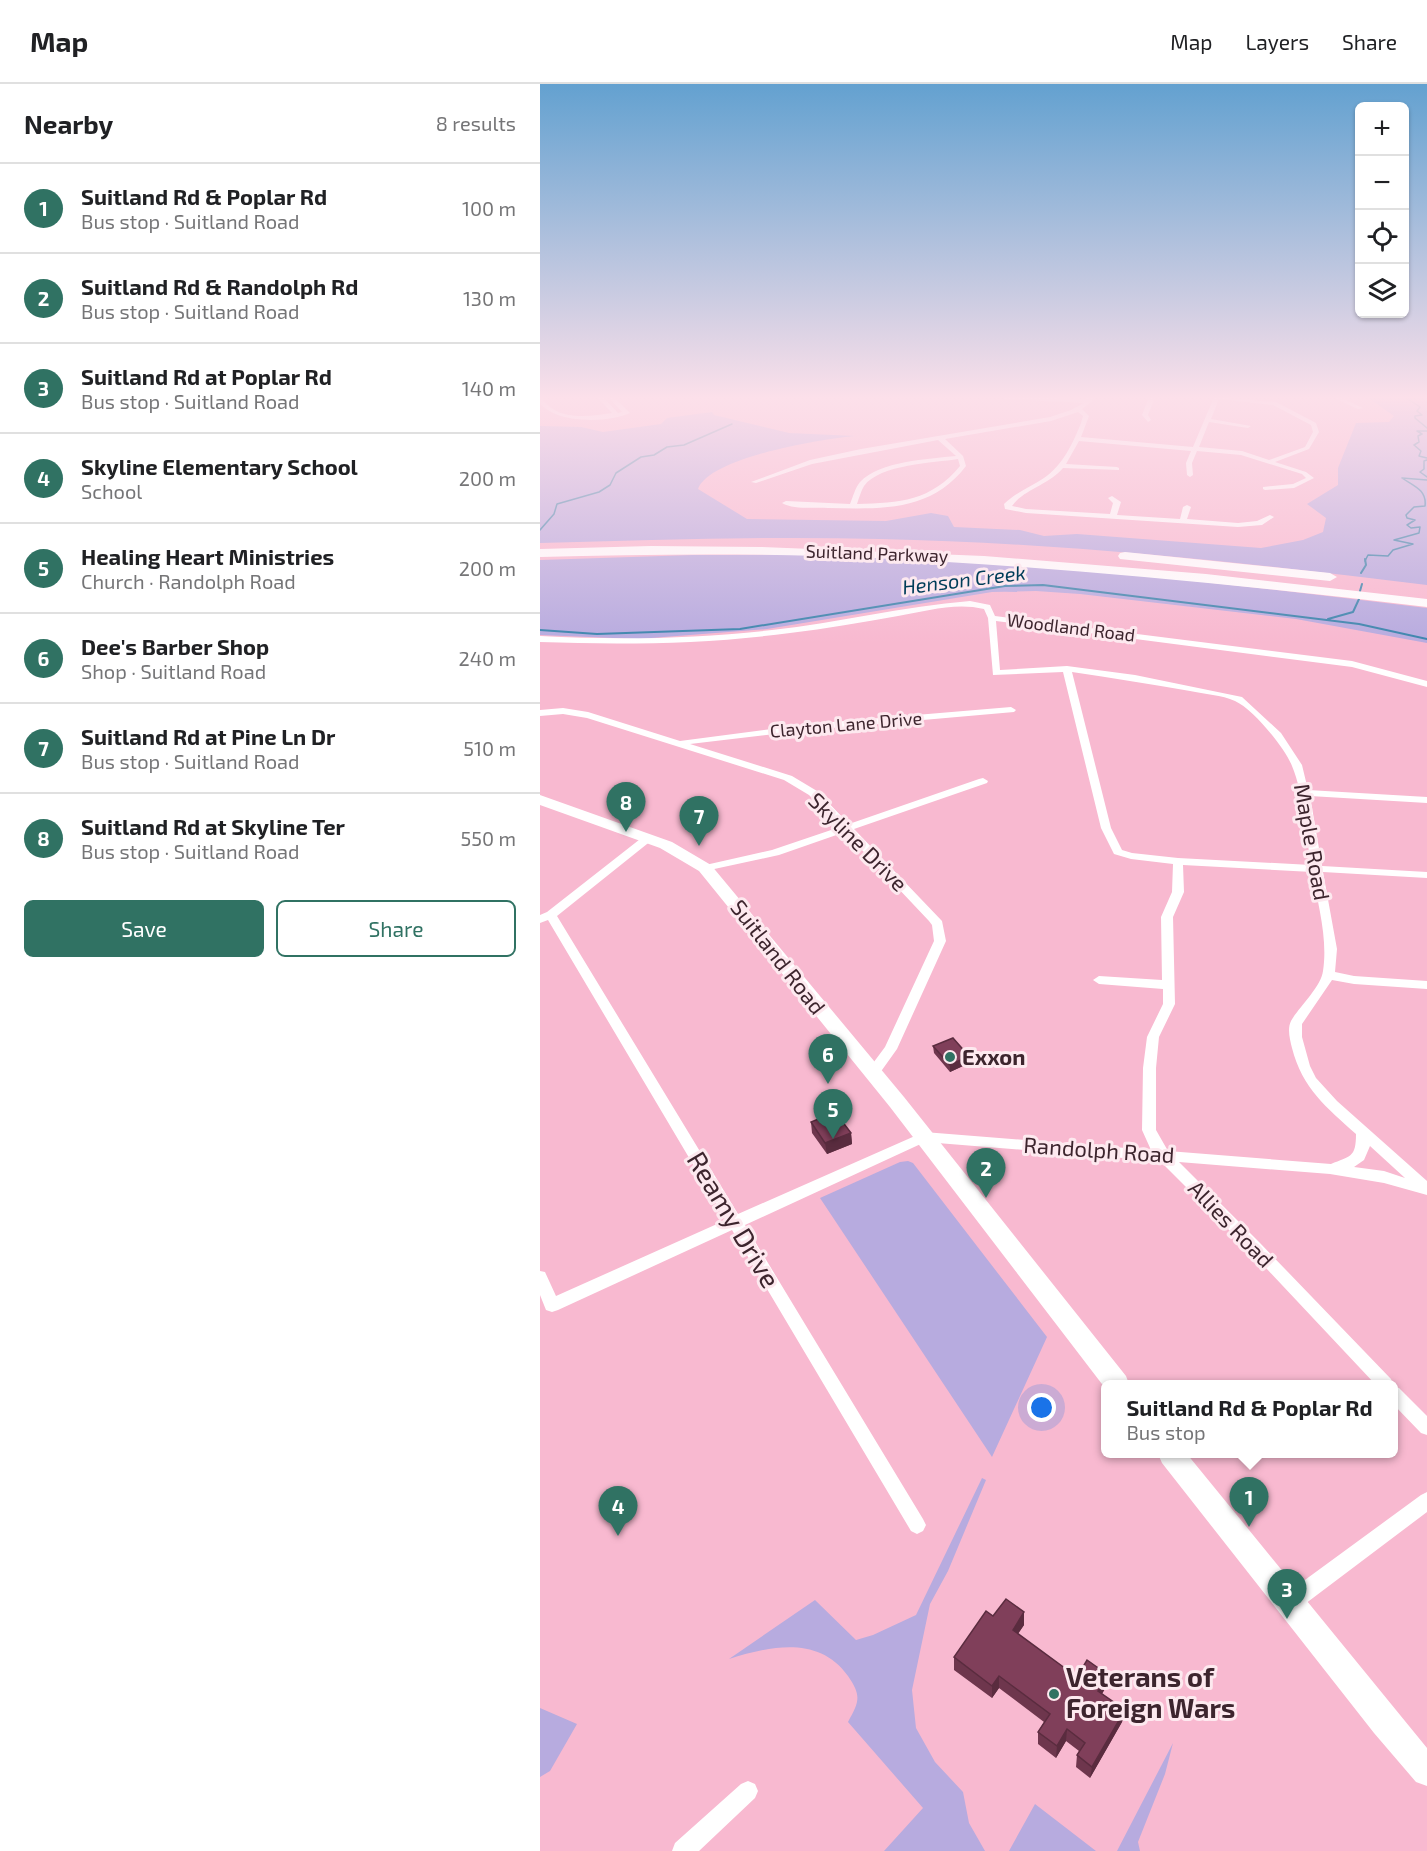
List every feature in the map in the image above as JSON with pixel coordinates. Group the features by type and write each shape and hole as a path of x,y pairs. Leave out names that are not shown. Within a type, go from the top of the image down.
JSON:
{"highway":[{"name":"Suitland Parkway","path":"540,548 777,543 1045,550"},
{"name":"Suitland Parkway","path":"540,554 599,551 789,550 938,556 1170,574 1427,603"},
{"path":"1113,555 1345,578"},
{"path":"1401,585 1427,589"}],"main road":[{"name":"Suitland Road","path":"540,800 648,838 681,852 705,868 924,1137 1114,1380"},
{"path":"1174,1458 1385,1722 1427,1771"}],"street":[{"path":"754,482 761,479"},
{"path":"853,506 862,484 868,479"},
{"path":"786,503 853,506 896,504 931,495 950,479"},
{"path":"1045,479 1025,490 1008,504 1008,507 1026,511 1246,525 1259,523 1270,517"},
{"path":"1265,488 1294,486 1308,479"},
{"path":"1112,498 1117,502 1113,516"},
{"path":"1183,521 1187,507"},
{"name":"Woodland Road","path":"540,639 627,642 720,638 791,630 963,603 987,607 992,618 1344,663 1427,684"},
{"name":"Maple Road","path":"992,618 996,673 1067,669 1171,684 1239,699 1264,720 1290,751 1297,765 1331,949 1329,975"},
{"path":"1067,669 1106,828 1114,847 1124,855 1178,861 1427,875"},
{"name":"Skyline Drive","path":"540,713 563,711 588,715 788,778 813,793 933,918 938,924 940,941 891,1050 872,1074"},
{"name":"Clayton Lane Drive","path":"680,743 809,727 1011,711"},
{"path":"705,868 775,853 983,781"},
{"path":"1304,793 1427,800"},
{"path":"546,917 648,838"},
{"name":"Allies Road","path":"1178,861 1178,892 1167,918 1169,985 1167,1014 1153,1036 1150,1048 1148,1127 1151,1137 1162,1154 1255,1247 1381,1380"},
{"name":"Reamy Drive","path":"546,917 734,1221 916,1525"},
{"path":"1427,985 1354,980 1329,975 1296,1024 1299,1054 1311,1081 1332,1105 1427,1190"},
{"path":"1099,980 1169,985"},
{"path":"1330,1169 1352,1163 1360,1156 1364,1149 1363,1132"},
{"name":"Randolph Road","path":"540,1277 552,1305 924,1137 1330,1169 1384,1177 1427,1190"},
{"path":"1398,1398 1427,1426"},
{"path":"1290,1603 1427,1501"},
{"path":"683,1851 748,1791"}],"shaded area":[{"path":"540,479 706,479 698,489 747,519 886,521 931,513 948,516 954,527 1020,530 1044,536 1077,534 1261,548 1303,540 1323,532 1326,518 1307,504 1338,485 1338,479 1427,479 1427,585 1154,555 949,541 795,538 540,543"},
{"path":"693,555 856,555 928,558 1071,569 1356,599 1427,608 1427,643 1296,619 1036,591 992,592 767,629 638,639 540,635 540,560"},
{"path":"900,1162 913,1163 1047,1337 992,1457 820,1198"},
{"path":"982,1478 986,1480 948,1571 930,1604 912,1690 916,1728 935,1762 963,1792 969,1823 985,1851 884,1851 923,1808 848,1722 857,1704 857,1694 848,1676 836,1663 823,1654 808,1649 793,1647 761,1650 729,1659 815,1600 856,1640 873,1635 916,1615"},
{"path":"540,1708 577,1724 550,1771 540,1777"},
{"path":"1173,1743 1165,1774 1138,1842 1140,1851 1117,1851"},
{"path":"1035,1804 1096,1851 1009,1851"}],"building":[{"path":"953,1038 967,1054 961,1056 963,1059 950,1065 933,1046"},
{"path":"835,1112 851,1133 825,1143 811,1122"},
{"name":"Veterans of Foreign Wars","path":"1006,1599 1024,1612 1013,1630 1077,1677 1087,1660 1108,1675 1098,1691 1125,1710 1092,1767 1077,1755 1085,1743 1067,1729 1057,1746 1038,1732 1050,1714 999,1676 992,1686 954,1657 986,1611 993,1616"}],"waterway":[{"path":"540,530 554,514 557,504 599,492 610,485 613,479"},
{"path":"1365,560 1368,555 1388,556 1393,550 1413,544 1394,540 1419,533 1420,527 1411,528 1407,525 1415,520 1407,518 1406,515 1414,507 1425,506 1424,496 1419,489 1404,479"},
{"path":"1420,479 1427,480"},
{"path":"1361,573 1366,565 1365,560"},
{"path":"1360,591 1362,584"},
{"name":"Henson Creek","path":"540,630 597,634 740,629 1005,586 1043,585 1359,624 1427,639"},
{"path":"1328,619 1353,612 1359,599"}],"place":[{"name":"Suitland Rd at Skyline Ter","path":"626,832"},
{"name":"Suitland Rd at Pine Ln Dr","path":"699,846"},
{"name":"Exxon","path":"950,1057"},
{"name":"Dee's Barber Shop","path":"828,1084"},
{"name":"Healing Heart Ministries","path":"833,1139"},
{"name":"Suitland Rd & Randolph Rd","path":"986,1198"},
{"name":"Suitland Rd & Poplar Rd","path":"1249,1527"},
{"name":"Skyline Elementary School","path":"618,1536"},
{"name":"Suitland Rd at Poplar Rd","path":"1287,1619"},
{"name":"Veterans of Foreign Wars","path":"1054,1694"}]}
